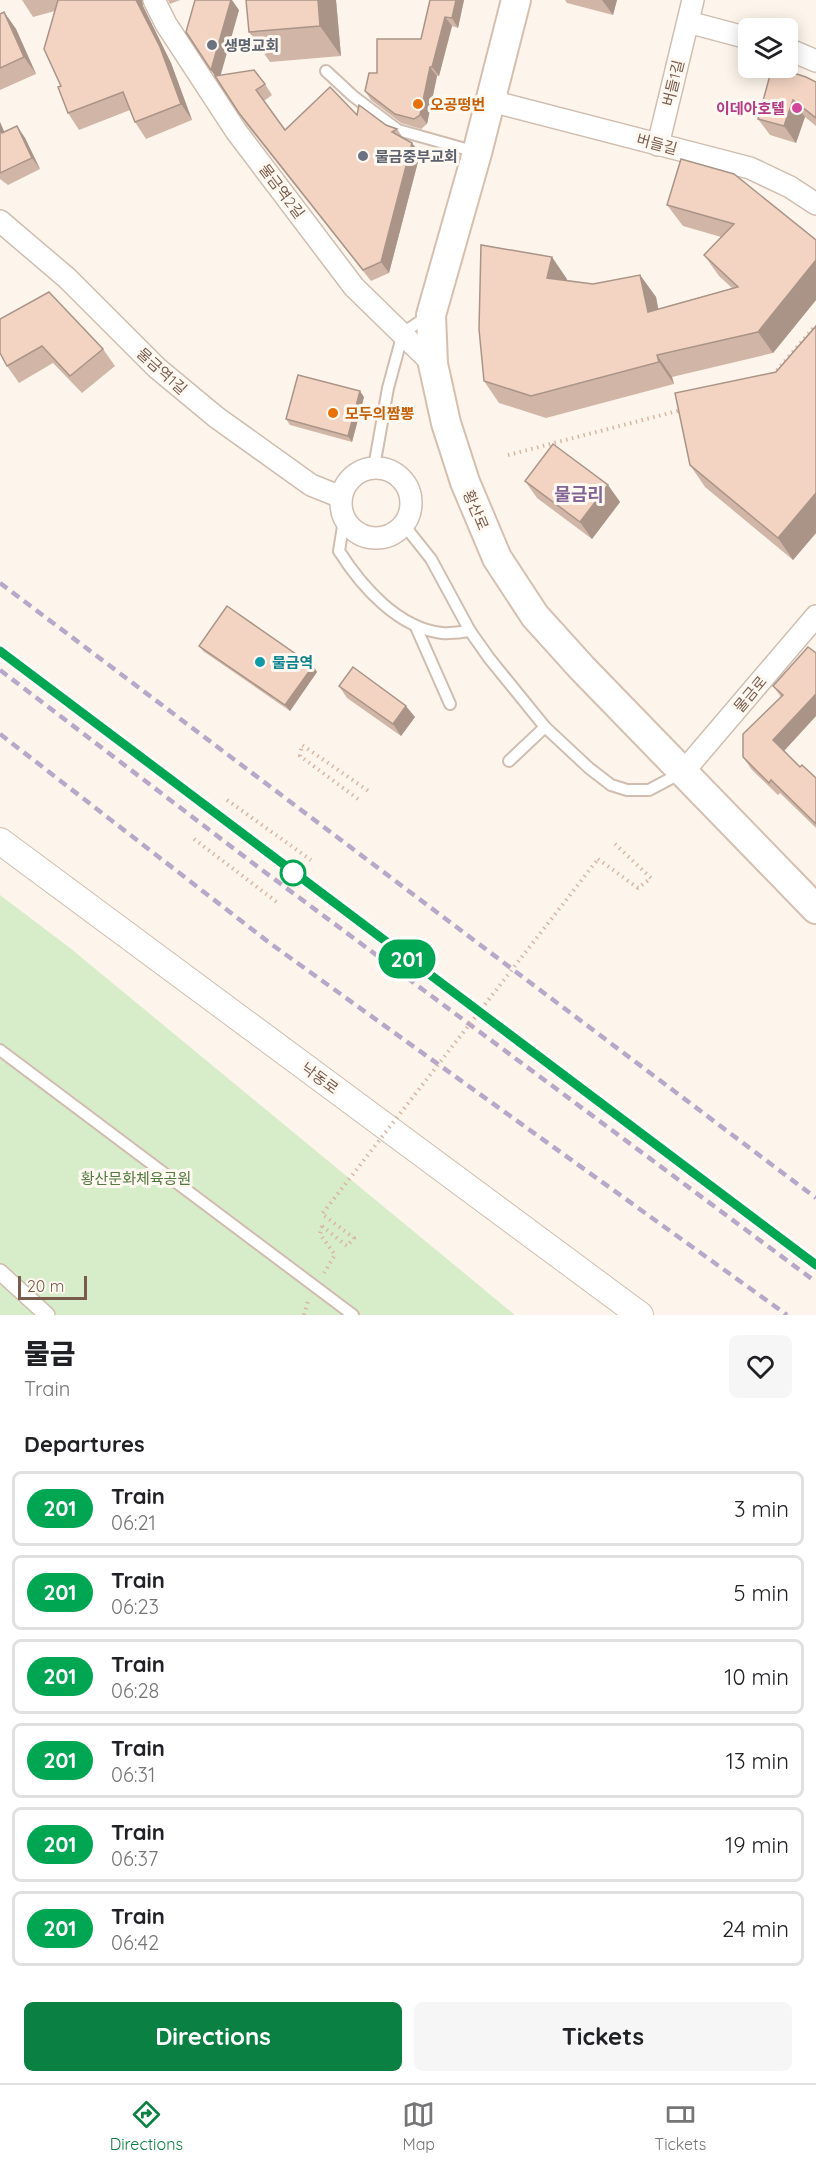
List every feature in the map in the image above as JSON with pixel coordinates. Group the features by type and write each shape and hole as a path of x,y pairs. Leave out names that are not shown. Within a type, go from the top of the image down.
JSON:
{"main road":[{"name":"황산로","path":"516,0 477,153 431,315 433,364 446,423 465,483 497,558 535,616 582,668 816,909"}],"street":[{"name":"물금역2길","path":"154,0 166,24 236,131 354,287 433,364"},
{"name":"버들1길","path":"658,145 693,0"},
{"path":"688,22 738,35"},
{"path":"798,53 816,61"},
{"name":"버들길","path":"491,101 750,168 790,187 816,204"},
{"name":"물금역1길","path":"0,221 68,278 157,368 216,417 311,485 341,496"},
{"path":"374,467 386,468 397,473 411,492 410,515 395,533 384,538 373,538 357,532 344,520 341,508 341,496 352,476 374,467"},
{"name":"물금로","path":"684,771 816,616"},
{"name":"낙동로","path":"0,841 640,1315"},
{"path":"0,1272 47,1315"}],"lane":[{"path":"326,71 353,96 399,130 477,153"},
{"path":"374,467 388,388 403,333 431,315"},
{"path":"344,520 339,551 354,576 382,603 416,627 443,633 470,631"},
{"path":"404,525 431,559 470,631 545,727 589,768 611,785 627,790 649,790 684,771"},
{"path":"416,627 450,704"},
{"path":"509,761 545,727"},
{"path":"0,1050 353,1315"}],"path":[{"path":"767,382 816,325"},
{"path":"508,455 691,408"},
{"path":"358,799 300,756 302,745 370,792"},
{"path":"227,800 311,860"},
{"path":"194,839 278,903"},
{"path":"322,1226 347,1246 354,1238 322,1214 598,859 638,888 651,878 615,844"}],"green space":[{"name":"황산문화체육공원","path":"0,895 70,948 515,1315 0,1315"}],"building":[{"path":"58,0 136,0 160,47 181,104 135,122 123,92 68,113 58,87 61,86 44,49"},
{"path":"195,0 231,0 211,70 186,32"},
{"path":"246,0 318,0 320,26 249,32"},
{"path":"430,0 456,0 452,18 445,17 432,67 430,67 420,115 414,119 395,114 365,91 369,73 377,73 377,39 421,39"},
{"path":"4,12 24,57 0,68 0,14"},
{"path":"254,70 265,84 256,90 285,130 330,87 357,115 359,105 386,125 397,129 392,132 412,143 381,262 363,270 239,113 215,76"},
{"path":"798,74 816,82 816,118 793,100 784,126 758,119 769,78 798,78"},
{"path":"17,126 32,158 0,173 0,129 2,133"},
{"path":"681,159 734,174 816,240 816,260 758,332 657,355 659,362 531,396 484,381 479,329 481,245 552,257 547,278 593,284 640,275 648,312 738,287 704,255 734,224 667,205"},
{"path":"49,292 103,349 70,376 42,346 7,366 0,353 0,319"},
{"path":"816,326 816,493 778,538 690,465 675,393 776,372"},
{"path":"298,375 360,391 348,436 286,419"},
{"path":"553,444 608,485 580,522 525,481"},
{"name":"물금역","path":"227,606 313,666 285,705 199,646"},
{"path":"808,647 816,653 816,694 773,740 800,767 802,765 816,778 816,824 771,780 769,783 743,757 743,734 783,695 773,686"},
{"path":"353,667 406,706 393,724 339,686"}],"railway":[{"path":"0,583 816,1198"},
{"path":"0,651 816,1265"},
{"path":"0,670 254,864 816,1282"},
{"path":"0,734 271,944 787,1315"}],"train":[{"name":"201","path":"0,651 816,1265"}],"place":[{"name":"생명교회","path":"212,45"},
{"name":"오공떵번","path":"418,104"},
{"name":"이데아호텔","path":"797,108"},
{"name":"물금중부교회","path":"363,156"},
{"name":"모두의짬뽕","path":"333,413"},
{"name":"물금역","path":"260,662"}],"district":[{"name":"물금리","path":"579,494"}]}
